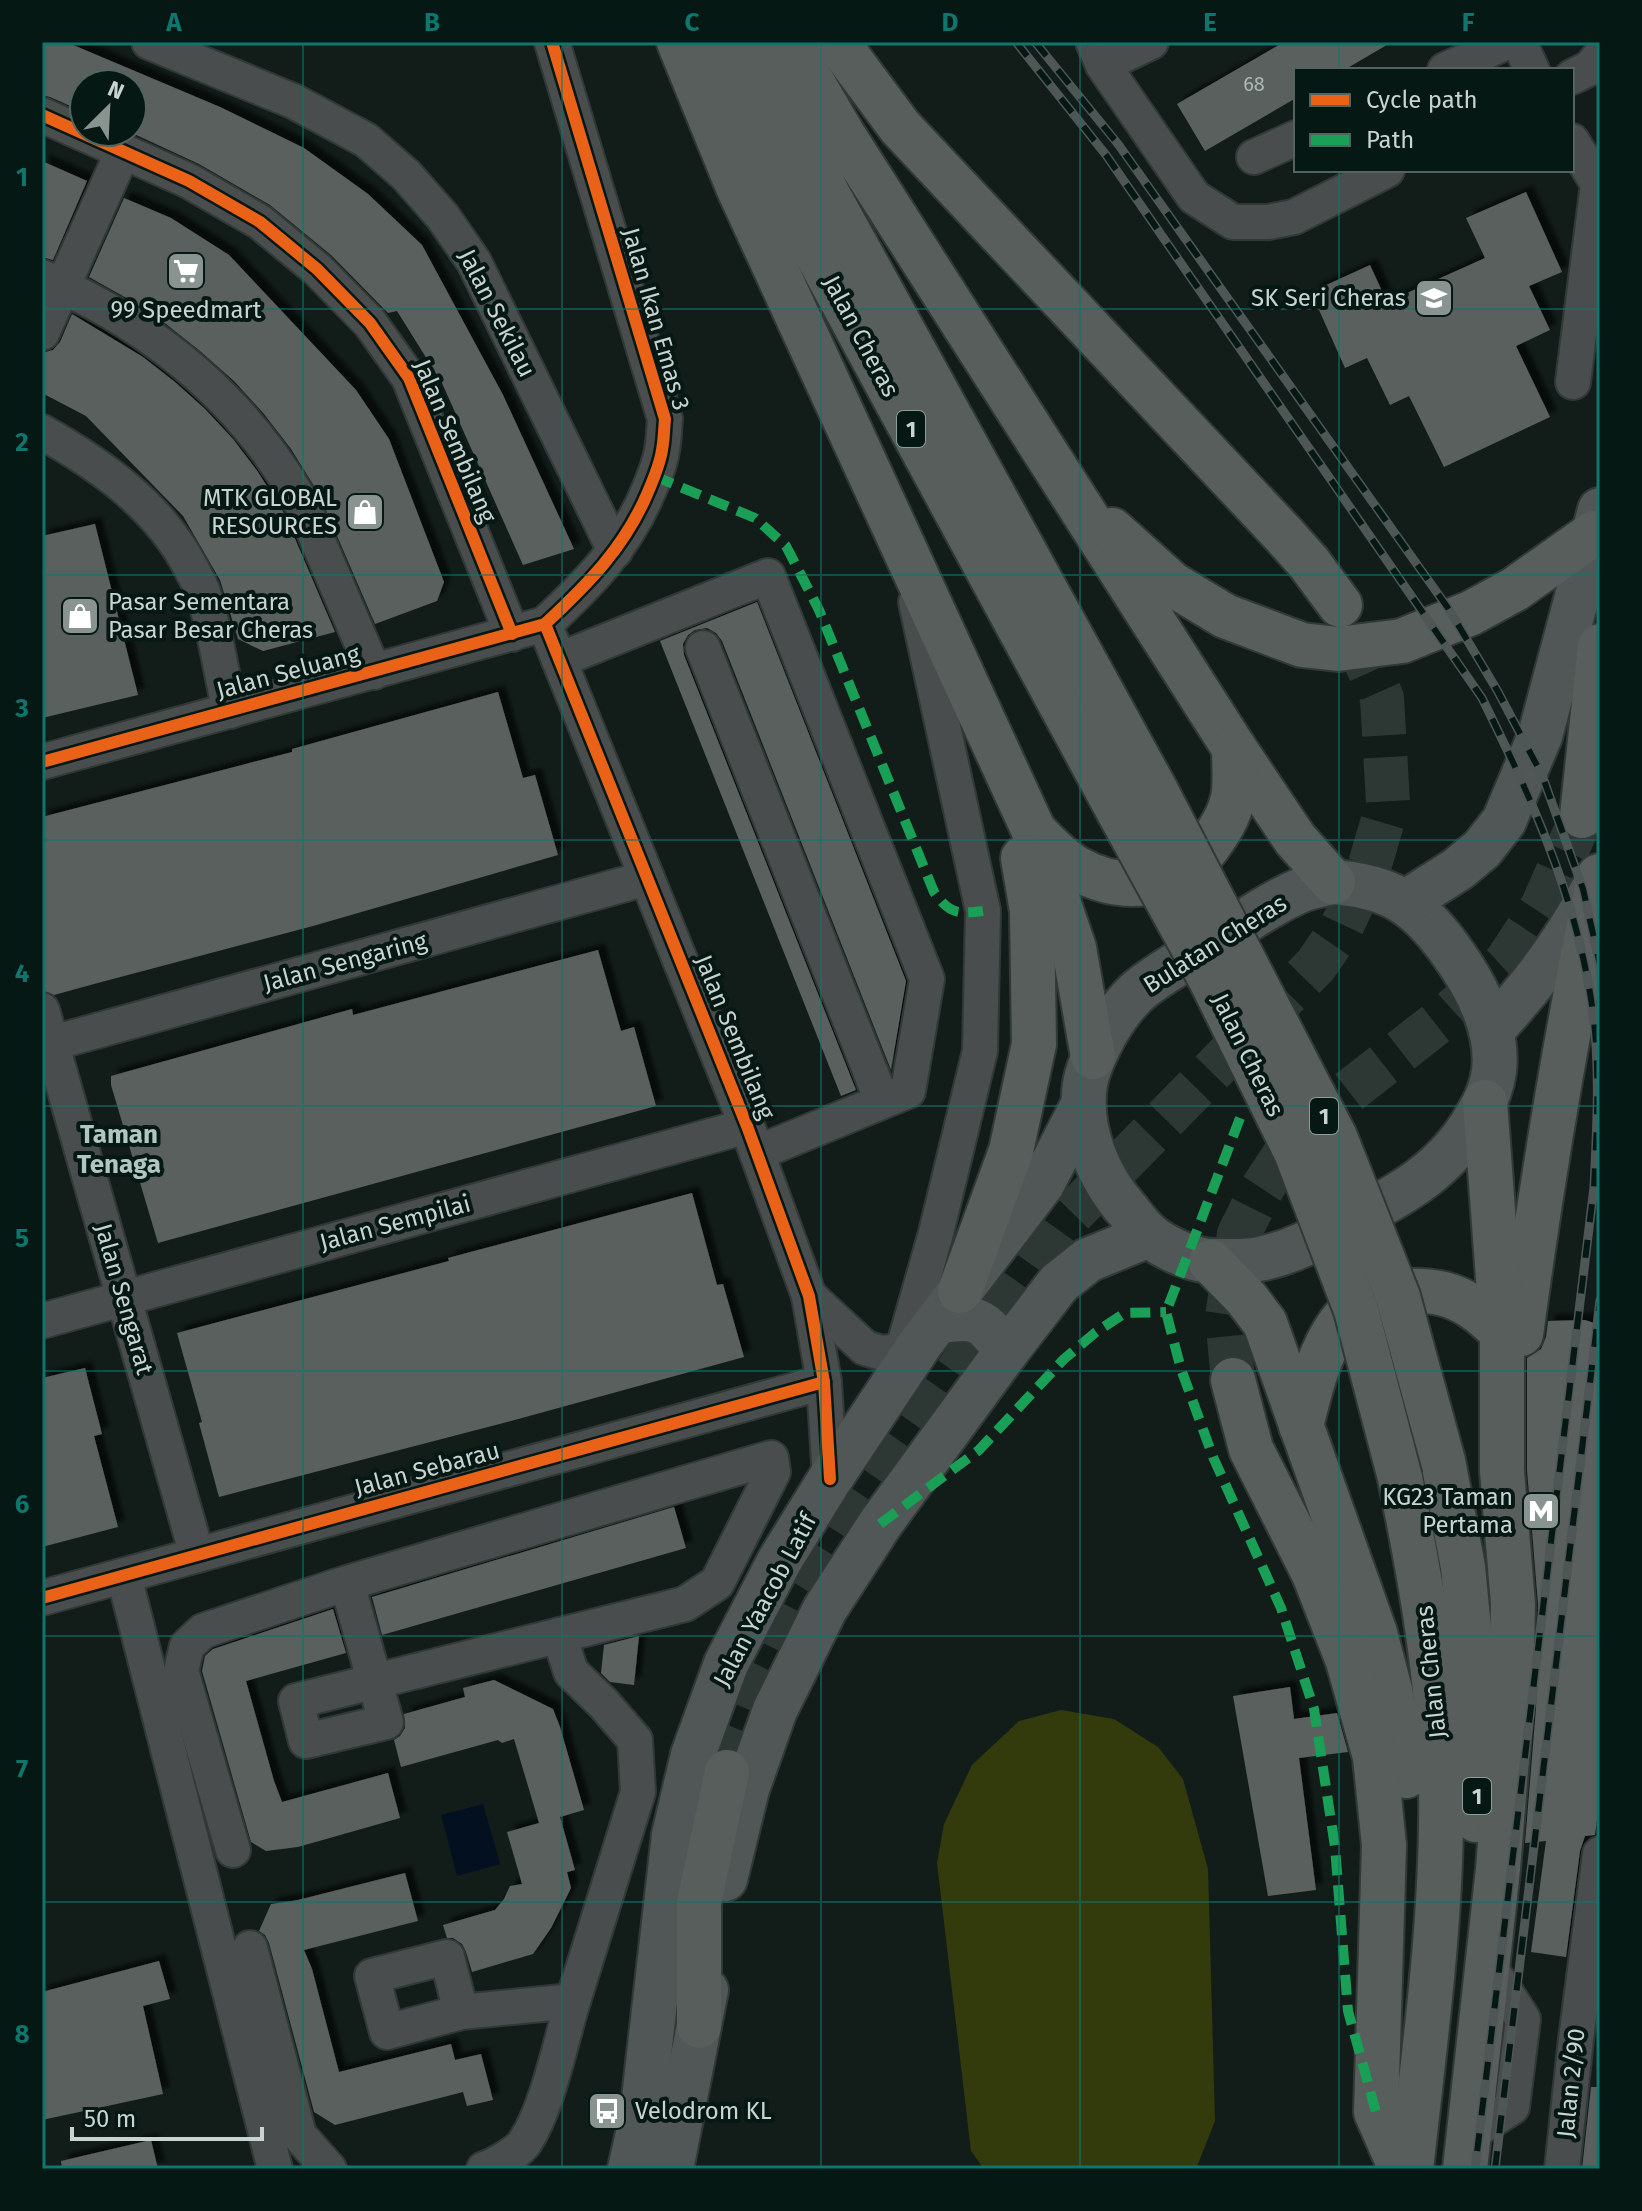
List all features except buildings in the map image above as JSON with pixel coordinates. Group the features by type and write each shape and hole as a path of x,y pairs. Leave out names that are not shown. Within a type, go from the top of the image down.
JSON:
{"highway":[{"path":"679,42 738,187 1034,831 1074,948 1093,1057"},
{"name":"Jalan Cheras","path":"710,42 813,247 1335,1137 1398,1297 1443,1461 1463,1567 1474,1680 1477,1799 1460,2158"},
{"name":"Jalan Cheras","path":"757,42 827,193 1137,802 1211,980 1296,1152 1356,1310 1400,1478 1420,1579 1435,1684 1441,1787 1437,1911 1411,2169"},
{"path":"789,42 843,135 1234,748 1295,839 1333,882"},
{"path":"837,42 900,127 1285,536 1340,605"},
{"path":"1064,484 1172,584 1225,616 1302,645 1338,649 1402,641 1471,613 1515,589 1597,522"},
{"path":"1582,816 1600,646"},
{"path":"1034,831 1060,857 1100,879 1124,885 1167,878 1203,853 1226,818 1233,797 1234,748"},
{"path":"923,1337 1011,1151 1034,1044 1032,911 1008,773"},
{"path":"1502,1471 1538,1210 1574,993 1600,874"},
{"path":"1460,2158 1498,1869 1511,1707 1513,1604 1502,1471 1502,1332 1485,1102"},
{"path":"1211,1262 1265,1323 1375,1633 1390,1690 1408,1787 1439,1837"},
{"path":"1301,1426 1326,1347 1341,1321 1362,1305 1384,1295 1412,1290 1438,1291 1479,1311 1502,1332"},
{"path":"1233,1380 1251,1449 1314,1574 1348,1661 1375,1757 1384,1845 1376,2112 1401,2169"},
{"path":"699,2026 699,1903 727,1772"}],"main road":[{"path":"1406,902 1458,869 1482,849 1504,821 1540,736 1597,522"},
{"path":"1491,1031 1554,957 1579,918 1600,874"},
{"name":"Bulatan Cheras","path":"1333,882 1359,884 1385,891 1406,902 1435,929 1455,956 1475,990 1491,1031 1494,1072 1485,1102 1453,1151 1430,1175 1392,1200 1305,1245 1258,1260 1211,1262 1192,1257 1149,1235 1121,1204 1105,1179 1090,1145 1083,1105 1085,1082 1093,1057 1115,1016 1141,988 1274,904 1305,888 1333,882"},
{"name":"Jalan Yaacob Latif","path":"630,2169 642,2116 674,1835 693,1755 726,1664 780,1560 830,1479 923,1337 1042,1184 1083,1105"},
{"path":"671,2169 728,1864 747,1789 775,1710 825,1609 880,1524 1059,1283 1088,1260 1149,1235"},
{"path":"923,1337 965,1317 991,1330 1006,1352"}],"street":[{"name":"Jalan Sekilau","path":"149,42 293,101 366,140 406,175 443,217 474,262 615,551"},
{"name":"Jalan Ikan Emas 3","path":"545,624 599,572 638,515 663,450 665,419 552,42"},
{"path":"1151,42 1098,53 1194,197 1233,222 1268,222 1294,217 1383,172"},
{"path":"1449,68 1507,42"},
{"path":"1519,42 1531,68"},
{"path":"1574,76 1590,68 1600,56"},
{"name":"Jalan Sembilang","path":"42,115 189,181 260,222 317,269 370,323 409,378 512,634"},
{"path":"1254,157 1294,139"},
{"path":"1573,382 1598,184 1574,144"},
{"path":"42,333 52,282 123,151"},
{"path":"52,282 147,333 204,378 257,436 299,498 374,672"},
{"path":"42,432 77,452 129,490 158,520 183,553 204,593 230,711"},
{"path":"907,556 983,911 980,1051 936,1233 923,1337"},
{"name":"Jalan Sempilai","path":"42,1321 752,1139 908,1091 927,979 768,576 559,660"},
{"name":"Jalan Sembilang","path":"545,624 752,1139 809,1296 824,1382 830,1479"},
{"name":"Jalan Seluang","path":"42,762 545,624"},
{"path":"703,648 882,1101"},
{"name":"Jalan Sengaring","path":"47,1045 647,878"},
{"name":"Jalan Sengarat","path":"42,1010 47,1045 124,1298 197,1555"},
{"name":"Jalan Sembilang","path":"809,1296 865,1348 882,1353 923,1337"},
{"name":"Jalan Sebarau","path":"42,1598 824,1382"},
{"path":"233,1850 181,1671 187,1646 203,1631 347,1583 771,1458 773,1472 717,1583 685,1604 375,1681 347,1583"},
{"path":"124,1576 275,2169"},
{"path":"484,2169 524,2145 541,2108 638,1792 635,1740 571,1672 559,1635"},
{"name":"Jalan 2/90","path":"1562,2169 1588,2040 1600,1854"},
{"path":"250,1948 299,2135 329,2169"},
{"path":"461,2012 573,2001"}],"green space":[{"path":"1061,1710 1114,1719 1158,1747 1183,1779 1208,1869 1215,2121 1196,2169 984,2169 971,2151 937,1863 944,1824 972,1765 1019,1721"}],"water":[{"path":"483,1804 500,1864 457,1876 441,1815"}],"tunnel":[{"path":"727,1772 764,1680 804,1599 856,1516 1058,1228 1316,965 1340,930 1368,871 1388,803 1382,698 1344,614"},
{"path":"1233,1380 1227,1317 1239,1234 1261,1190 1301,1129 1451,1012 1506,962 1542,907 1582,816"}],"railway":[{"path":"1016,42 1106,155 1482,698 1548,844 1574,920 1583,959 1596,1046 1594,1187 1475,2169"},
{"path":"1035,42 1118,144 1448,608 1497,690 1542,775 1583,889 1600,965"},
{"path":"1495,2169 1600,1300"}],"marked path":[{"path":"654,476 755,518 786,546 819,610 934,892 954,911 983,911"},
{"path":"1240,1118 1166,1312 1181,1369 1213,1457 1281,1608 1314,1709 1335,1847 1348,2011 1376,2112"},
{"path":"880,1524 979,1450 1064,1359 1096,1332 1125,1313 1166,1312"}],"cycle path":[{"path":"42,762 545,624 617,547 639,512 655,476 665,419 552,42"},
{"path":"42,115 189,181 260,222 317,269 370,323 409,378 512,634"},
{"path":"545,624 747,1126 809,1296 824,1382 830,1479"},
{"path":"42,1598 824,1382"}],"place":[{"name":"99 Speedmart","path":"186,271"},
{"name":"SK Seri Cheras","path":"1434,298"},
{"name":"MTK GLOBAL RESOURCES","path":"365,512"},
{"name":"Pasar Sementara Pasar Besar Cheras","path":"80,616"},
{"name":"KG23 Taman Pertama","path":"1541,1511"},
{"name":"Velodrom KL","path":"607,2111"}],"district":[{"name":"Taman Tenaga","path":"119,1149"}]}
